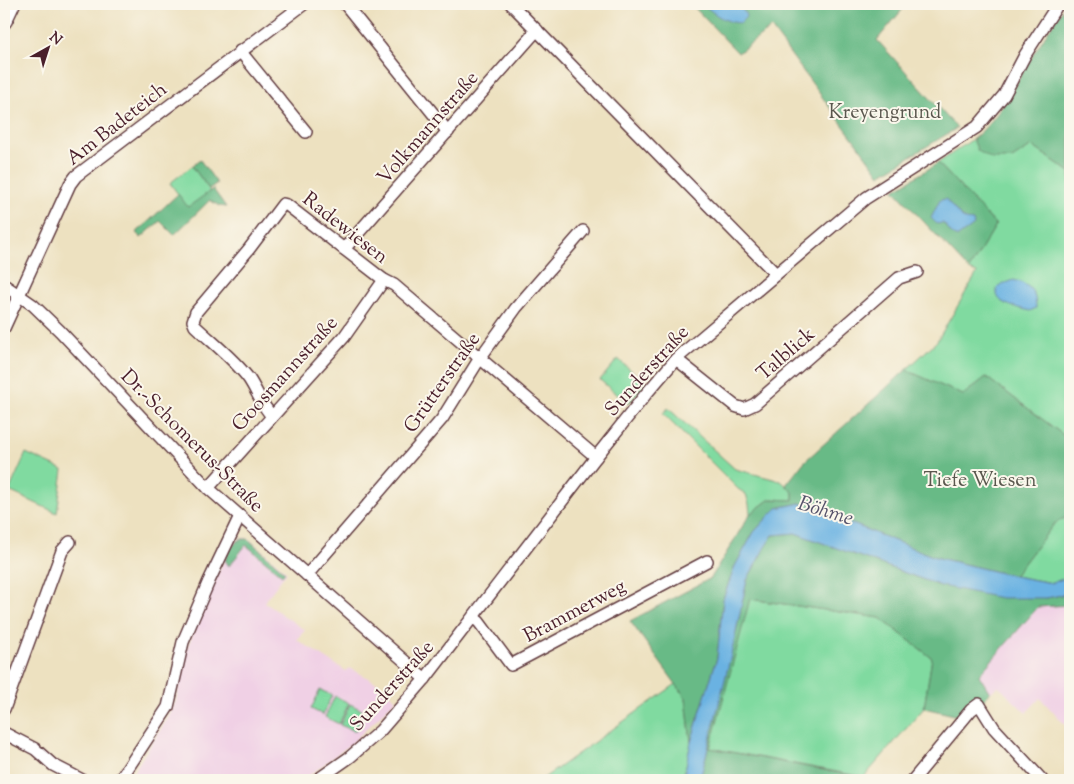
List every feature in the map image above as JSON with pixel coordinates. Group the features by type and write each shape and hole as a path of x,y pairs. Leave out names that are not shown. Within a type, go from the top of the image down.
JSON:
{"main road":[{"path":"4,21 12,4"}],"street":[{"name":"Am Badeteich","path":"4,328 70,184 76,176 304,4"},
{"path":"345,4 448,132"},
{"path":"510,4 776,274"},
{"name":"Sunderstraße","path":"317,780 350,757 380,731 425,679 596,457 676,359 866,198 967,134 981,123 1004,95 1024,56 1058,4"},
{"name":"Volkmannstraße","path":"344,249 537,30"},
{"path":"240,51 306,132"},
{"name":"Radewiesen","path":"272,416 267,411 249,380 235,363 195,326 193,317 283,204 287,205 384,280 394,285 596,457"},
{"name":"Grütterstraße","path":"307,575 442,419 480,358 516,308 583,231"},
{"name":"Talblick","path":"676,359 735,406 744,409 755,404 899,278 917,272"},
{"name":"Goosmannstraße","path":"208,488 344,336 384,280"},
{"name":"Dr.-Schomerus-Straße","path":"4,285 33,305 72,343 208,488 425,679"},
{"path":"120,780 168,707 183,642 208,581 240,516"},
{"path":"4,709 62,551 70,542"},
{"name":"Brammerweg","path":"473,617 479,622 511,665 707,561"},
{"path":"912,780 971,710 979,704 994,728 1042,780"},
{"path":"4,733 35,749 53,765 82,780"}],"shaded area":[{"path":"241,538 248,538 287,572 264,602 305,630 297,640 346,671 350,668 377,683 396,700 351,744 303,780 128,780 168,718 177,698 184,655 228,550 234,542"},
{"path":"1070,605 1070,730 1040,698 1026,713 998,686 990,693 979,675 1038,607"}],"green space":[{"name":"Kreyengrund","path":"691,4 907,4 877,40 957,128 880,175 771,28 738,53"},
{"path":"1066,4 1070,4 1070,172 1032,146 1012,159 992,159 978,151 973,139 990,123 1003,105 1036,49"},
{"path":"973,139 978,151 1012,159 1032,146 1070,172 1070,440 986,377 963,395 906,370 937,341 977,273 969,270 996,225 938,163"},
{"path":"200,160 217,183 209,189 192,166"},
{"path":"938,163 996,225 969,270 894,190","holes":["945,199 966,220 953,235 943,223"]},
{"path":"192,166 210,191 188,208 170,183"},
{"path":"213,189 226,207 219,206 210,200 174,235 160,221 141,238 136,233 178,194 188,207"},
{"path":"618,359 646,383 628,404 600,380"},
{"name":"Tiefe Wiesen","path":"906,370 963,395 986,377 1070,440 1070,515 1054,524 1014,576 935,557 800,503 777,508 754,532 735,566 723,599 717,658 691,742 686,698 630,621 711,578 750,514 770,499 793,500 793,492 786,485 804,462"},
{"path":"668,408 735,469 781,481 793,492 793,500 770,499 750,514 746,494 738,489 663,414"},
{"path":"26,453 63,470 57,513 9,491"},
{"path":"1070,515 1070,576 1053,583 1014,576 1054,524"},
{"path":"795,533 941,586 1047,598 1070,593 1070,605 1038,607 979,675 990,693 967,718 924,708 932,658 880,618 750,599 710,748 875,780 700,780 731,655 747,580 773,535"},
{"path":"241,539 248,539 285,572 282,575 246,545 229,566 225,560 226,556 233,545"},
{"path":"749,599 880,618 932,658 924,708 864,777 710,748"},
{"path":"676,684 686,698 691,742 683,780 541,780"},
{"path":"320,690 332,695 323,715 311,709"},
{"path":"335,696 349,703 339,724 325,717"},
{"path":"350,704 364,711 355,731 340,725"}],"water":[{"path":"703,4 739,4 746,17 740,23 729,21 715,14"},
{"path":"946,199 960,216 966,220 973,221 974,225 958,237 953,235 943,223 937,224 931,218 940,200"},
{"path":"1014,280 1024,284 1031,290 1035,297 1036,308 1030,311 1012,306 1006,304 998,297 998,286"},
{"path":"800,503 935,557 1052,583 1070,576 1070,593 1047,598 1001,598 941,586 795,533 773,535 747,580 731,655 700,780 683,780 691,742 717,658 723,599 735,566 754,532 777,508"}],"water label":[{"name":"Böhme","path":"826,510"}]}
